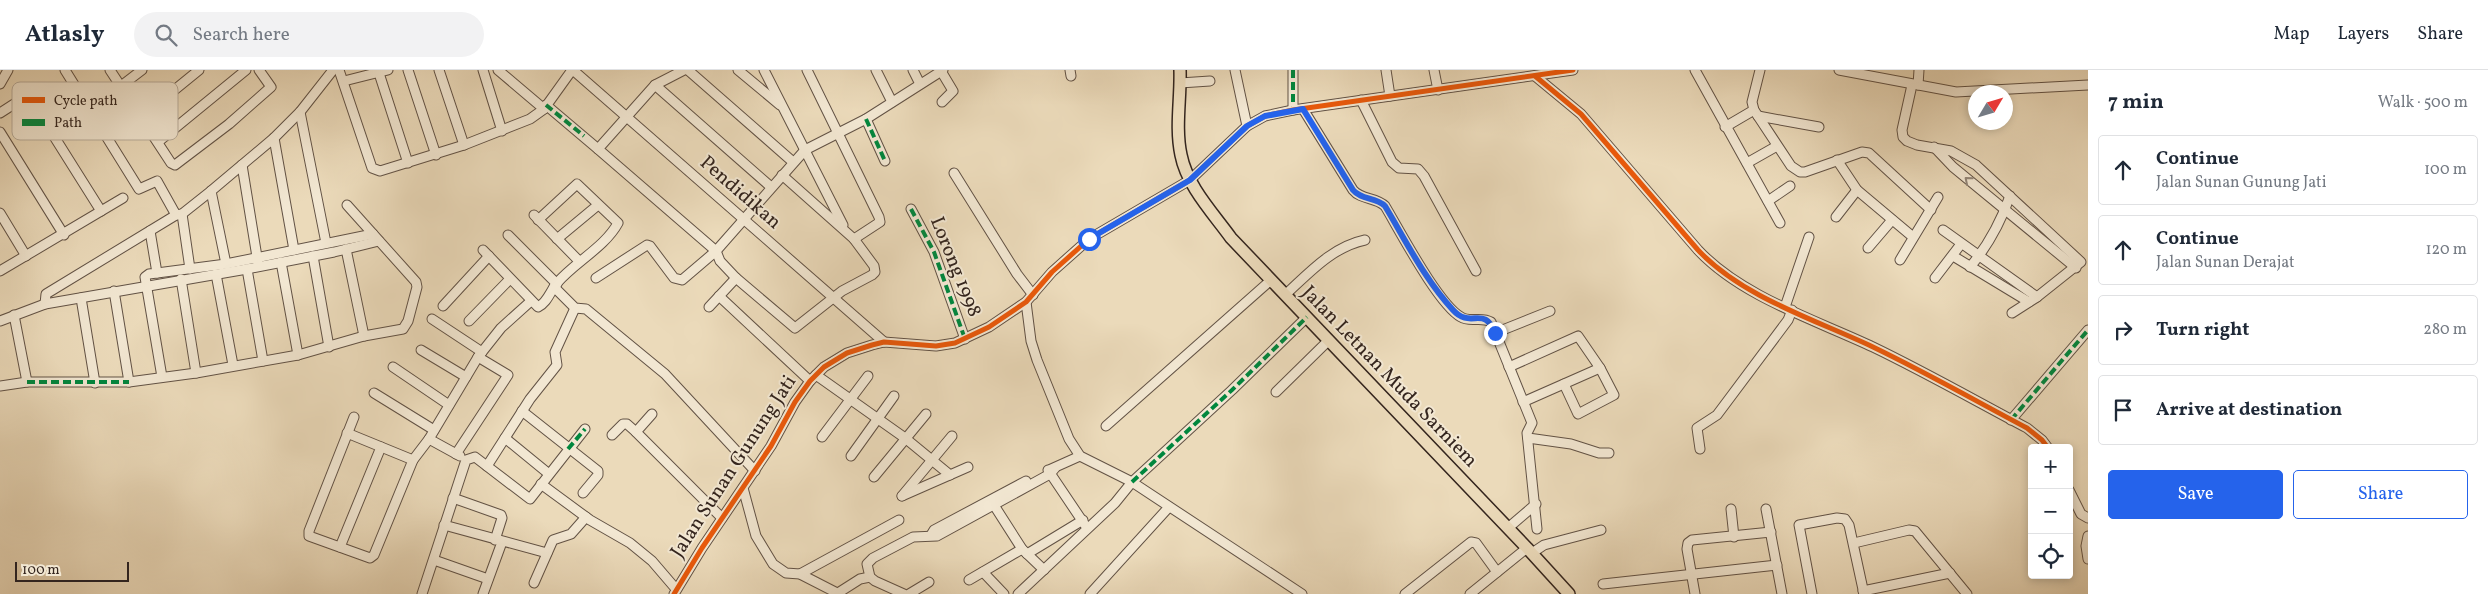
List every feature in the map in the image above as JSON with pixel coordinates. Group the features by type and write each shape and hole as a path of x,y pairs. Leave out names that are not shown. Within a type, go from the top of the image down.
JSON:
{"main road":[{"name":"Jalan Letnan Muda Sarniem","path":"1180,70 1178,129 1181,156 1190,180 1231,238 1569,594"}],"street":[{"path":"0,84 8,70"},
{"path":"64,70 72,82"},
{"path":"110,70 118,82"},
{"path":"126,82 142,70"},
{"path":"178,87 199,70"},
{"path":"178,126 246,70"},
{"path":"160,140 158,142 174,164 229,124 272,87 259,70"},
{"path":"45,304 46,294 179,214 211,191 274,138 300,112 333,70"},
{"path":"340,70 372,168 380,171 436,155 530,119 545,107 572,70"},
{"path":"408,70 436,155"},
{"path":"439,70 464,145"},
{"path":"483,70 502,131"},
{"path":"498,70 598,149 716,251 720,261 736,278 793,328 834,297 875,272 874,266 854,239 782,175"},
{"name":"Pendidikan","path":"572,70 884,342"},
{"path":"598,149 655,85 684,70"},
{"path":"688,70 793,162"},
{"path":"738,70 784,108"},
{"path":"764,70 845,230"},
{"path":"807,70 880,222 854,239"},
{"path":"876,70 892,102"},
{"path":"913,70 920,84"},
{"path":"1235,70 1247,126"},
{"path":"1292,70 1298,109 1353,190 1358,195 1380,201 1385,206 1427,276 1453,311 1466,320 1486,319 1491,322 1532,424 1527,433 1536,504 1537,529"},
{"path":"1386,70 1390,96"},
{"path":"1434,70 1438,90"},
{"name":"Jalan Sunan Gunung Jati","path":"675,592 722,518 755,471 795,402 813,378 836,358 884,342 936,346 965,340 989,327 1030,298 1052,272 1089,239 1190,180 1247,126 1265,116 1298,109 1438,90 1518,74 1534,76 1573,70"},
{"path":"1694,70 1780,223"},
{"path":"1760,70 1752,102 1756,113 1791,166 1800,172 1862,152 1874,155 1931,210"},
{"path":"1839,70 1956,92 2088,84"},
{"path":"1919,70 1902,133 1907,141 1962,156 2010,196 2076,268 2012,314"},
{"path":"344,81 381,71 408,163"},
{"path":"596,278 647,245 650,246 678,281 716,251 805,150 866,118 942,71 953,92 942,102"},
{"path":"1534,76 1581,114 1706,259 1727,275 1789,309 1874,348 2011,420 2035,434 2044,444"},
{"path":"1180,83 1210,81"},
{"path":"655,85 771,187"},
{"path":"1361,100 1392,162 1399,168 1418,169 1424,176 1476,272"},
{"path":"0,113 12,105"},
{"path":"300,112 326,243"},
{"path":"1725,127 1756,113 1819,127"},
{"path":"866,118 885,161"},
{"path":"0,132 64,234"},
{"path":"274,138 294,250"},
{"path":"57,140 101,211"},
{"path":"108,140 139,189 157,181 179,214 190,269"},
{"path":"1747,163 1777,146"},
{"path":"1934,147 1953,167 2005,211 2019,222 2048,239"},
{"path":"1837,160 1857,190 1913,237"},
{"path":"242,165 258,262"},
{"path":"954,173 1030,298 1031,341 1037,360 1069,439 1080,456 1132,482 1302,594"},
{"path":"443,306 486,253 536,306 540,306 555,285 600,243 618,223 577,184 536,218 579,261"},
{"path":"1768,201 1790,186"},
{"path":"1836,217 1857,190"},
{"path":"211,191 226,264"},
{"path":"1970,267 1979,256 2005,211 2010,196"},
{"path":"1900,260 1938,197"},
{"path":"0,271 123,198"},
{"path":"0,386 27,382 129,382 162,376 196,373 298,355 364,336 404,328 417,287 416,282 347,205"},
{"path":"557,239 598,205"},
{"name":"Lorong 1998","path":"911,209 934,252 965,340"},
{"path":"2019,222 2026,212"},
{"path":"0,214 26,256"},
{"path":"1868,248 1892,220"},
{"path":"1943,230 2023,288 2033,300"},
{"path":"150,231 157,273"},
{"path":"508,235 575,308 586,309 665,374 755,471"},
{"path":"0,320 45,304 247,269 258,262 294,250 326,243 376,237"},
{"path":"162,376 147,275 226,264 281,262 346,249 376,237"},
{"path":"1700,450 1697,428 1717,415 1788,320 1789,309 1809,237"},
{"path":"1285,295 1329,256 1344,247 1365,240"},
{"path":"1935,278 1961,244"},
{"path":"346,249 364,336"},
{"path":"313,256 330,347"},
{"path":"1953,256 2016,296 2033,300"},
{"path":"281,262 298,355"},
{"path":"247,269 263,361"},
{"path":"216,274 233,365"},
{"path":"469,321 510,278"},
{"path":"708,308 736,278"},
{"path":"181,279 196,373"},
{"path":"1106,426 1272,280"},
{"path":"2016,296 2023,288"},
{"path":"114,291 129,382"},
{"path":"719,296 813,378 849,399 905,438 950,475"},
{"path":"80,298 95,383"},
{"path":"354,417 309,531 309,536 313,540 370,558 373,557 413,460 429,439 480,355 501,328 531,301"},
{"path":"487,466 522,411 556,365 555,352 575,308"},
{"path":"1495,333 1550,311"},
{"path":"14,316 27,382"},
{"path":"969,580 1085,524 1115,503 1132,482 1232,390 1307,317"},
{"path":"432,319 508,375 456,454"},
{"path":"2011,420 2088,330"},
{"path":"1509,367 1578,336 1600,368 1614,395 1578,414 1564,384"},
{"path":"1276,392 1329,340"},
{"path":"422,350 466,378"},
{"path":"393,367 449,405"},
{"path":"1523,402 1600,368"},
{"path":"822,437 868,376"},
{"path":"374,393 434,430"},
{"path":"851,456 894,396"},
{"path":"522,411 598,471 598,475 583,492"},
{"path":"636,432 652,414"},
{"path":"874,477 926,414"},
{"path":"612,435 623,424 627,424 722,518"},
{"path":"429,439 466,460 475,457 487,466 490,471 530,499 585,429"},
{"path":"348,433 413,460"},
{"path":"952,436 902,496 968,466"},
{"path":"505,438 549,474"},
{"path":"1528,438 1572,444 1576,448 1599,454 1609,453"},
{"path":"340,547 381,447"},
{"path":"904,594 882,585 870,577 867,564 872,558 913,537 931,535 934,530 1080,456"},
{"path":"422,594 466,460"},
{"path":"1051,470 1085,524"},
{"path":"541,484 586,517 630,543 652,562 675,592"},
{"path":"743,488 756,536 773,564 786,573 800,574 839,594 860,579 870,577"},
{"path":"454,498 502,516 499,541 483,594"},
{"path":"2073,498 2081,514 2088,518"},
{"path":"992,502 1025,552 1044,570"},
{"path":"1508,528 1536,504"},
{"path":"1090,594 1169,507"},
{"path":"1732,509 1734,537"},
{"path":"1766,509 1782,594"},
{"path":"534,583 553,540 571,534 586,517"},
{"path":"1812,594 1799,525 1837,518 1846,519 1854,543 1864,593 1950,573"},
{"path":"800,574 899,520"},
{"path":"1018,594 1044,570 1085,524"},
{"path":"444,525 547,553"},
{"path":"1470,594 1497,572 1530,551 1544,545 1601,530"},
{"path":"1854,543 1910,530 1915,531 1967,594"},
{"path":"1695,594 1688,543 1692,540 1771,532"},
{"path":"2088,536 2086,546 2088,559"},
{"path":"1405,594 1472,542 1476,543 1497,572"},
{"path":"434,560 488,579"},
{"path":"1603,584 1776,565"},
{"path":"983,572 1004,594"},
{"path":"909,594 929,582"}],"marked path":[{"path":"1293,70 1293,110"},
{"path":"546,105 584,136"},
{"path":"866,119 885,161"},
{"path":"911,209 934,252 965,339"},
{"path":"1132,482 1232,390 1307,317"},
{"path":"2011,420 2088,330"},
{"path":"27,382 129,382"},
{"path":"568,449 585,429"}],"cycle path":[{"path":"674,594 702,548 771,446 795,402 810,381 824,367 847,353 884,342 936,346 955,343 989,327 1026,302 1052,272 1089,239 1190,180 1247,126 1265,116 1293,110 1573,70"},
{"path":"1535,76 1581,114 1698,250 1716,267 1736,281 1781,306 1912,366 2027,428 2045,444"}],"route":[{"path":"1089,239 1190,180 1247,126 1265,116 1303,109 1355,193 1382,202 1427,276 1453,311 1466,320 1486,319 1491,322 1495,333"}]}
